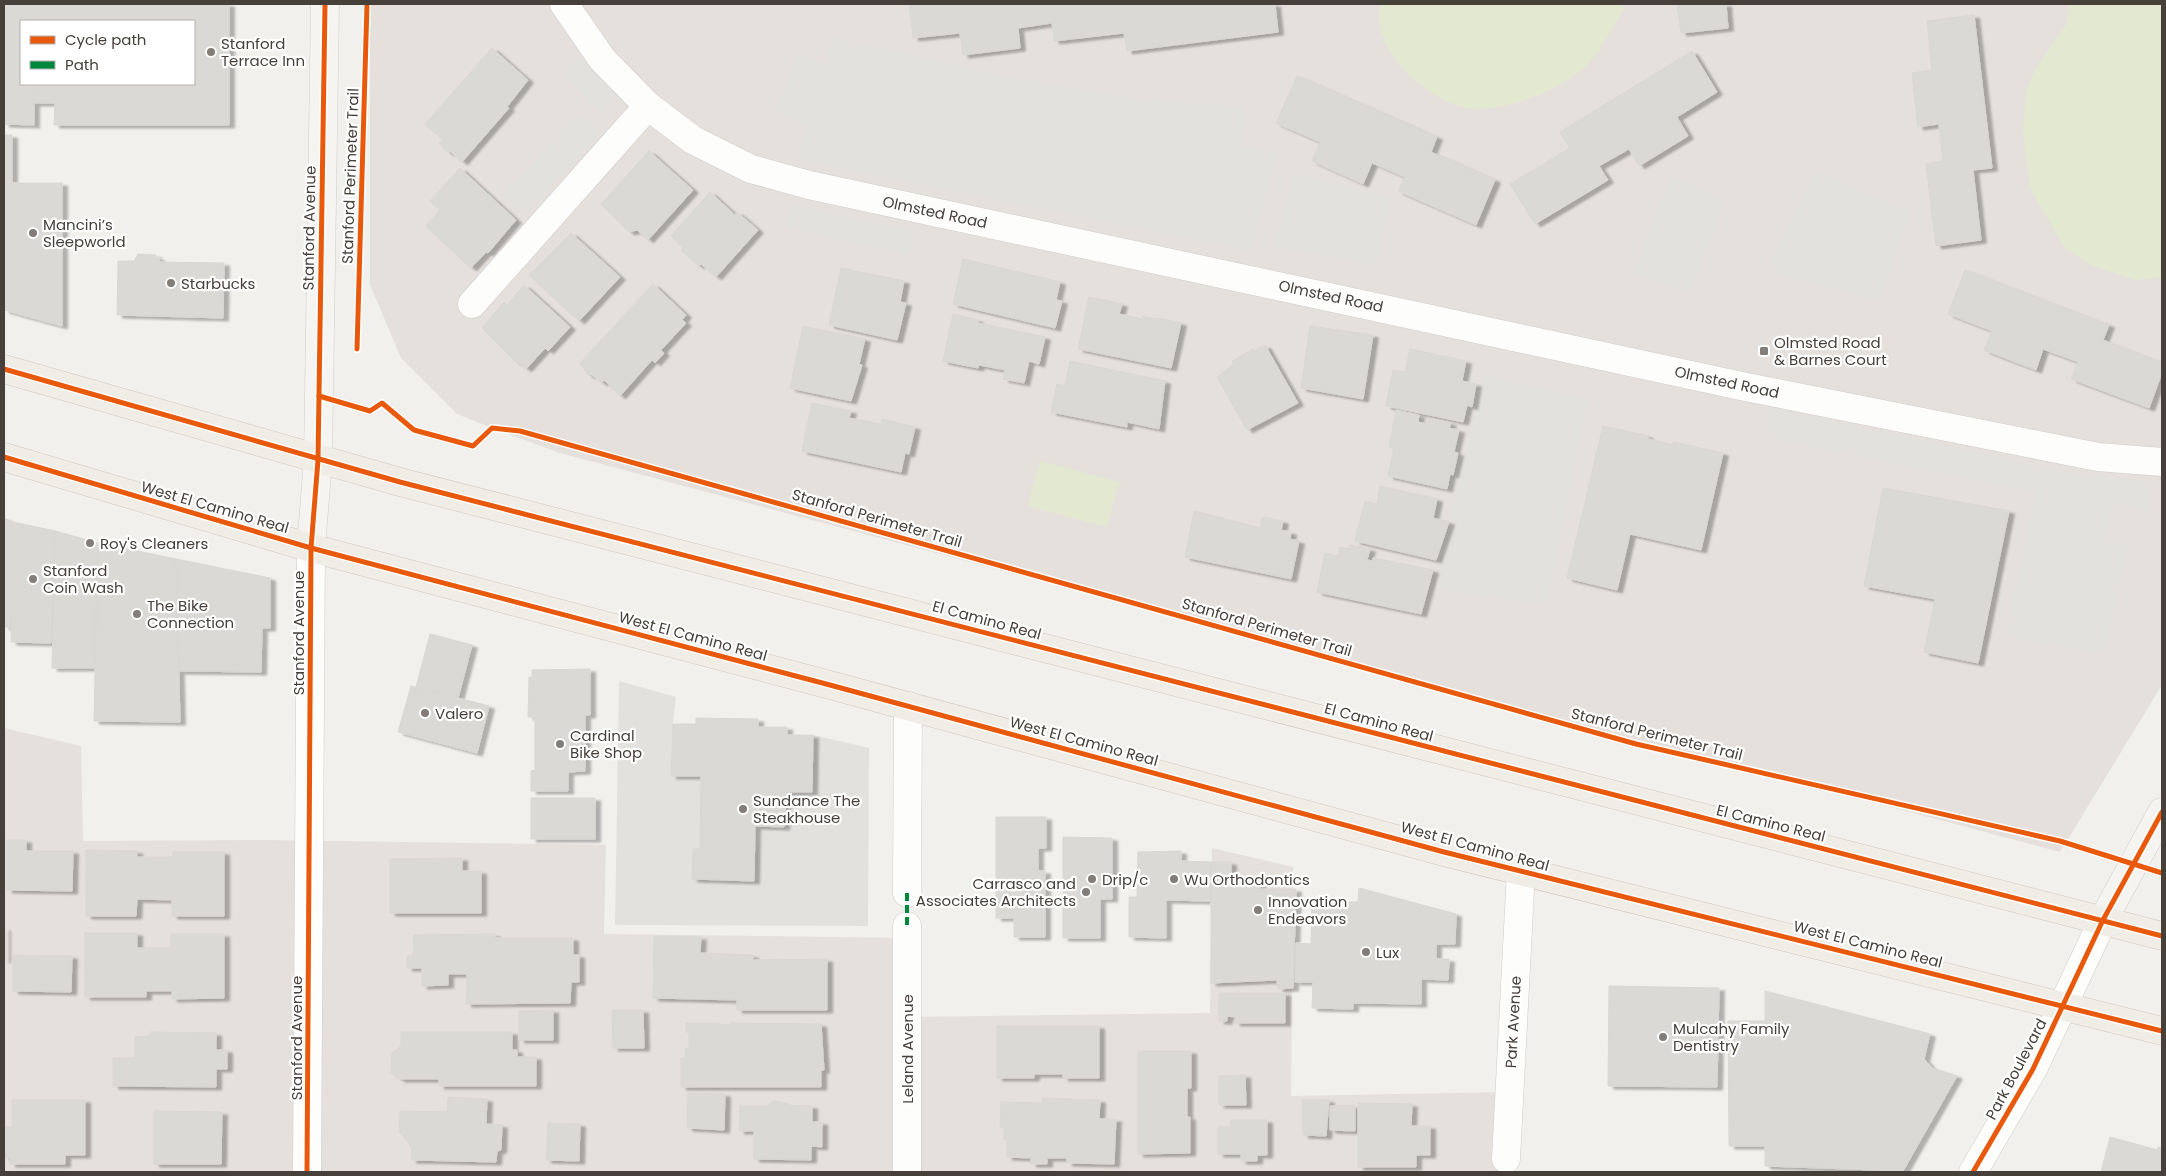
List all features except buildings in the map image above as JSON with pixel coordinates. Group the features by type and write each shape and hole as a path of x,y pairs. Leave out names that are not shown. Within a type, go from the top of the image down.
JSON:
{"main road":[{"path":"4,369 318,460"},
{"name":"West El Camino Real","path":"4,457 311,548 1596,891 2162,1031"},
{"name":"El Camino Real","path":"318,460 2162,936"}],"street":[{"name":"Stanford Avenue","path":"307,1172 311,548 318,460 324,4"},
{"name":"Olmsted Road","path":"564,4 602,59 648,106 693,140 751,169 809,185 1746,386 2098,457 2162,462"},
{"path":"472,304 648,106"},
{"path":"907,893 908,706"},
{"path":"2103,920 2162,812"},
{"name":"Park Avenue","path":"1506,1159 1521,871"},
{"name":"Park Boulevard","path":"1973,1172 2033,1069 2103,920"},
{"name":"Leland Avenue","path":"907,926 907,1172"}],"shaded area":[{"path":"370,4 2162,4 2162,685 2060,852 560,453 492,428 457,414 401,358 370,285"},
{"path":"833,37 989,73 1128,98 1245,107 1241,146 1277,152 1251,251 798,160 807,124 776,111 797,55 827,63"},
{"path":"579,57 618,98 600,114 562,73"},
{"path":"578,113 600,132 523,217 502,197"},
{"path":"1815,171 1910,212 1880,301 1768,271"},
{"path":"1294,174 1391,198 1374,266 1275,246"},
{"path":"1670,177 1725,197 1689,294 1634,274"},
{"path":"790,205 914,231 908,254 787,228"},
{"path":"1483,375 1587,399 1546,605 1436,589"},
{"path":"1768,407 2071,473 2151,482 2149,510 2110,511 2104,544 2128,546 2104,654 2006,637 2036,492 1769,438"},
{"path":"619,681 676,697 671,775 701,776 700,849 693,879 754,880 755,826 784,827 786,792 812,792 813,735 869,748 868,926 615,925"},
{"path":"4,728 81,746 83,841 265,840 606,845 604,934 910,938 910,1017 1210,1013 1212,848 1293,867 1291,1096 1503,1092 1502,1171 1556,1172 4,1172"}],"green space":[{"path":"1380,4 1623,4 1623,11 1597,53 1576,74 1548,91 1531,98 1498,107 1482,109 1468,108 1441,98 1413,78 1401,66 1384,40 1379,24"},
{"path":"2070,4 2162,4 2162,277 2135,280 2091,265 2065,248 2030,188 2023,132 2026,90 2036,68 2066,25"},
{"path":"1040,461 1119,482 1107,527 1028,506"}],"marked path":[{"path":"907,893 907,926"}],"cycle path":[{"path":"307,1172 311,548 318,460 325,4"},
{"name":"Stanford Perimeter Trail","path":"357,349 367,4"},
{"path":"4,369 400,482 2162,936"},
{"name":"Stanford Perimeter Trail","path":"319,396 370,411 382,403 414,430 473,446 492,428 520,431 1636,744 2060,841 2162,873"},
{"path":"4,457 311,548 830,685 1444,852 2162,1031"},
{"path":"1973,1172 2033,1069 2103,920 2162,812"}],"place":[{"name":"Stanford Terrace Inn","path":"211,52"},
{"name":"Mancini’s Sleepworld","path":"33,233"},
{"name":"Starbucks","path":"171,283"},
{"name":"Olmsted Road & Barnes Court","path":"1764,351"},
{"name":"Roy's Cleaners","path":"90,543"},
{"name":"Stanford Coin Wash","path":"33,579"},
{"name":"The Bike Connection","path":"137,614"},
{"name":"Valero","path":"425,713"},
{"name":"Cardinal Bike Shop","path":"560,744"},
{"name":"Sundance The Steakhouse","path":"743,809"},
{"name":"Drip/c","path":"1092,879"},
{"name":"Wu Orthodontics","path":"1174,879"},
{"name":"Carrasco and Associates Architects","path":"1086,892"},
{"name":"Innovation Endeavors","path":"1258,910"},
{"name":"Lux","path":"1366,952"},
{"name":"Mulcahy Family Dentistry","path":"1663,1037"}]}
